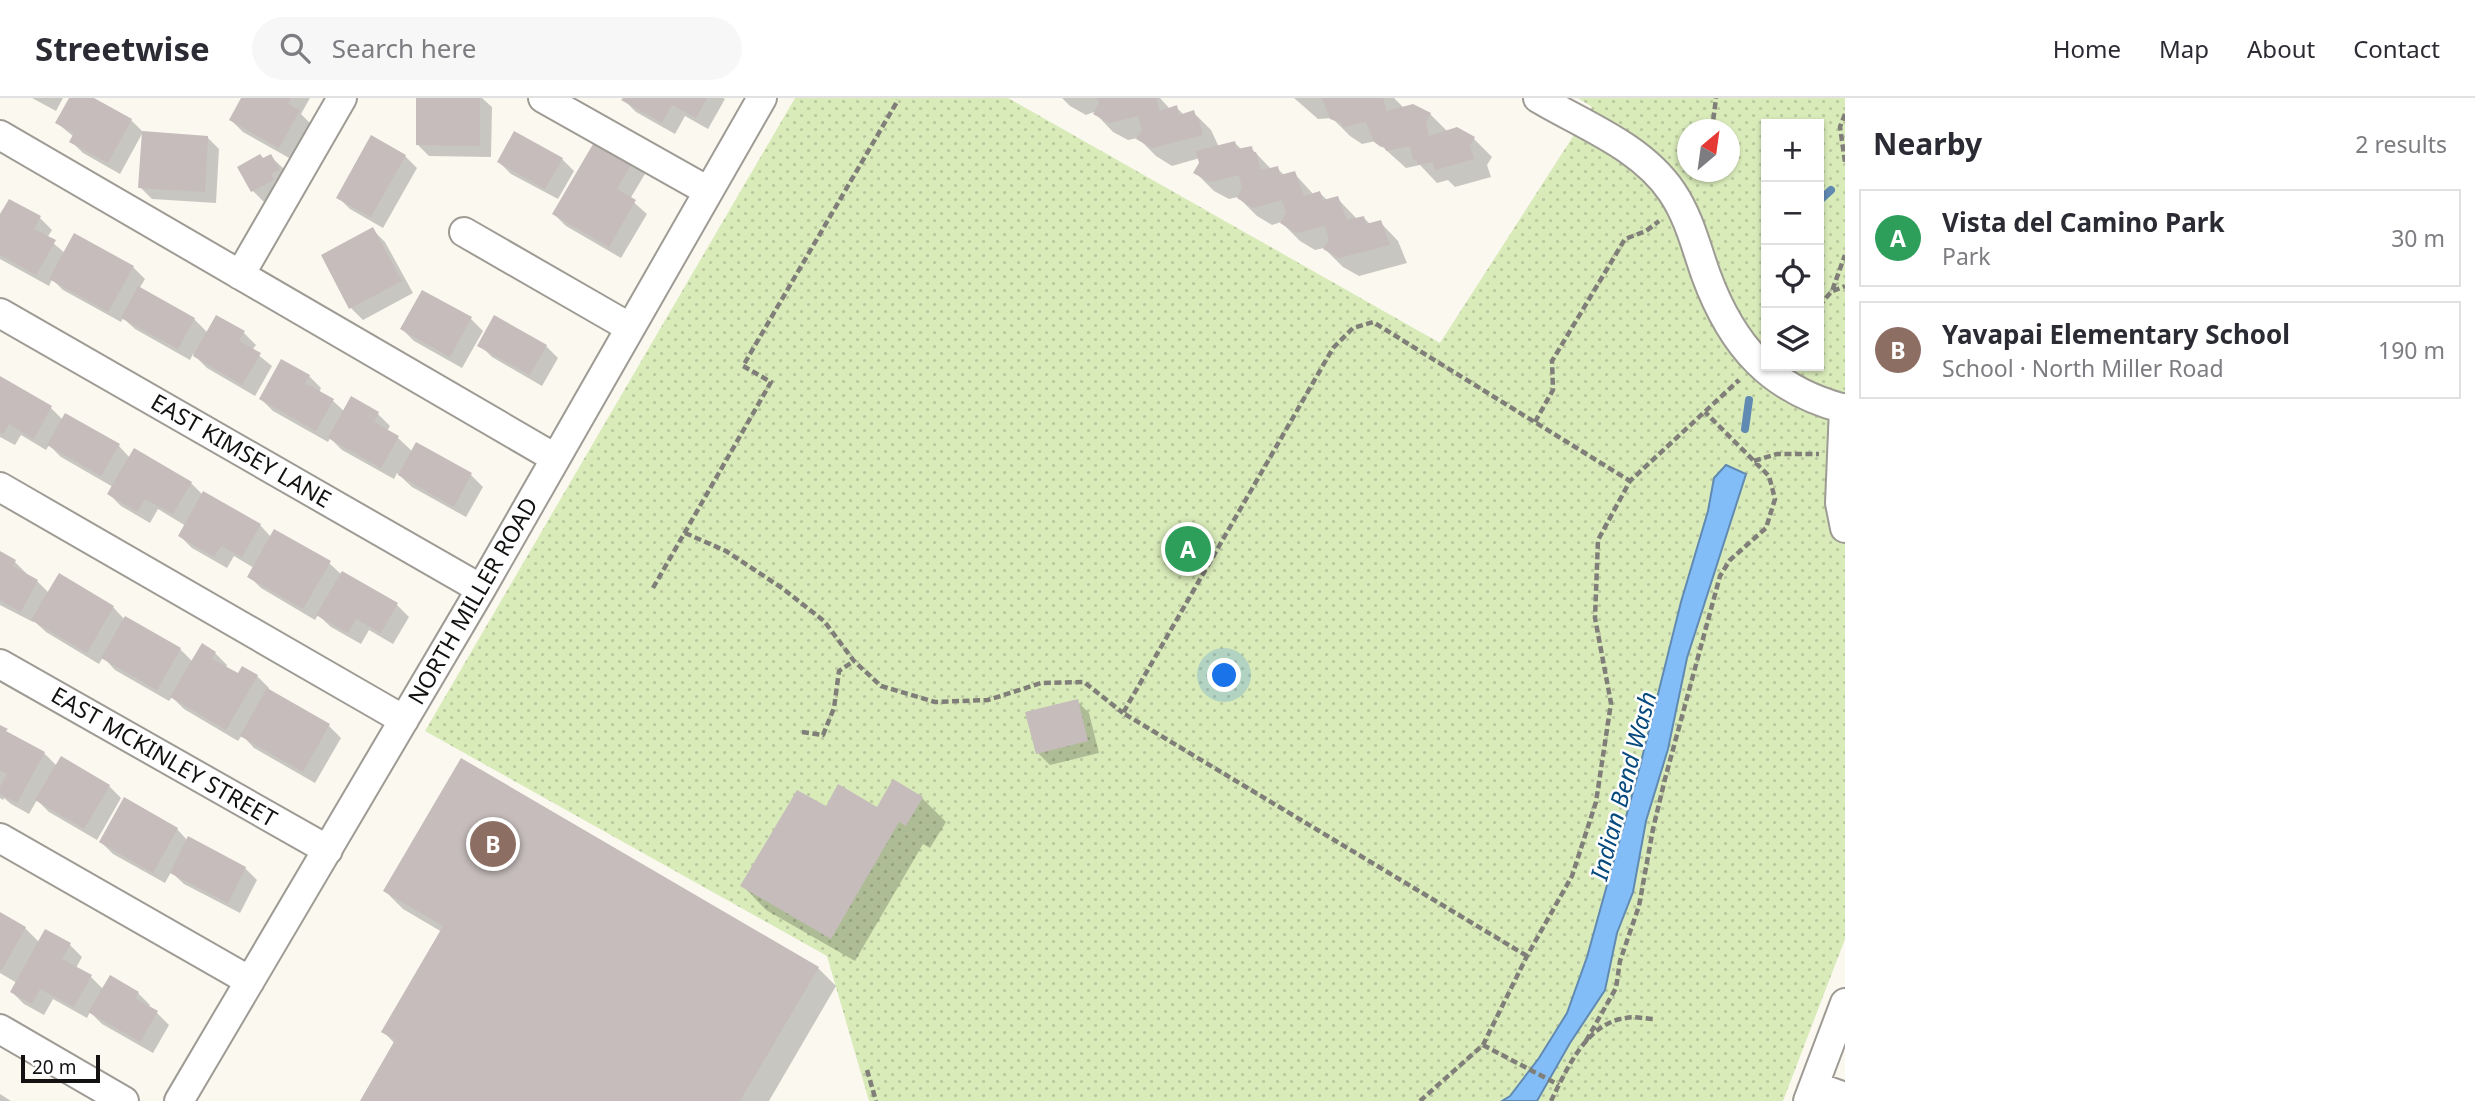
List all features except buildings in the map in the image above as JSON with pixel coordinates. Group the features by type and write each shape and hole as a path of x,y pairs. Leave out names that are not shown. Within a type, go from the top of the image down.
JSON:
{"street":[{"path":"240,275 342,98"},
{"path":"542,98 708,191"},
{"name":"NORTH MILLER ROAD","path":"179,1101 481,589 762,98"},
{"path":"1538,98 1623,146 1656,173 1672,191 1684,211 1719,306 1743,347 1766,371 1790,388 1844,409 1840,502 1845,528"},
{"path":"0,135 555,458"},
{"path":"464,232 629,327"},
{"name":"EAST KIMSEY LANE","path":"0,313 481,589"},
{"path":"0,487 404,720"},
{"name":"EAST MCKINLEY STREET","path":"0,664 328,850"},
{"path":"0,838 250,981"},
{"path":"1845,1003 1811,1093 1845,1097"},
{"path":"0,1030 124,1101"}],"path":[{"path":"1713,119 1716,98"},
{"path":"653,588 771,382 743,366 898,100"},
{"path":"1845,114 1840,127 1845,162"},
{"path":"1535,422 1553,390 1552,361 1625,239"},
{"path":"1824,300 1832,291 1845,255"},
{"path":"1832,291 1845,286"},
{"path":"1123,713 1333,348 1353,328 1373,322 1630,481"},
{"path":"1420,1101 1483,1045 1527,956 1572,876 1596,802 1611,703 1595,618 1598,540 1630,481 1744,374"},
{"path":"1551,1101 1616,988 1620,961 1639,906 1653,829 1720,576 1730,560 1766,528 1775,499 1769,476 1705,412"},
{"path":"1754,461 1777,454 1822,453"},
{"path":"685,533 726,551 782,587 824,621 854,661 881,686 935,702 988,700 1041,682 1084,682 1123,713 1527,956"},
{"path":"802,732 823,735 834,708 839,671 854,661"},
{"path":"1586,1041 1602,1027 1626,1017 1654,1019"},
{"path":"1483,1045 1559,1085"},
{"path":"867,1070 876,1101"}],"green space":[{"path":"795,98 1008,98 1440,343 1592,107 1578,98 1845,98 1845,939 1783,1101 869,1101 827,956 425,731"}],"water":[{"path":"1726,465 1746,474 1687,658 1668,749 1646,821 1633,892 1617,933 1605,990 1570,1043 1537,1101 1502,1101 1510,1096 1539,1058 1567,1013 1587,957 1639,770 1681,602 1708,511 1714,478"}],"waterway":[{"name":"Indian Bend Wash","path":"1824,196 1831,190"},
{"name":"Indian Bend Wash","path":"1745,429 1749,400"}],"place":[{"name":"Vista del Camino Park","path":"1188,549"},
{"name":"Yavapai Elementary School","path":"493,844"}]}
